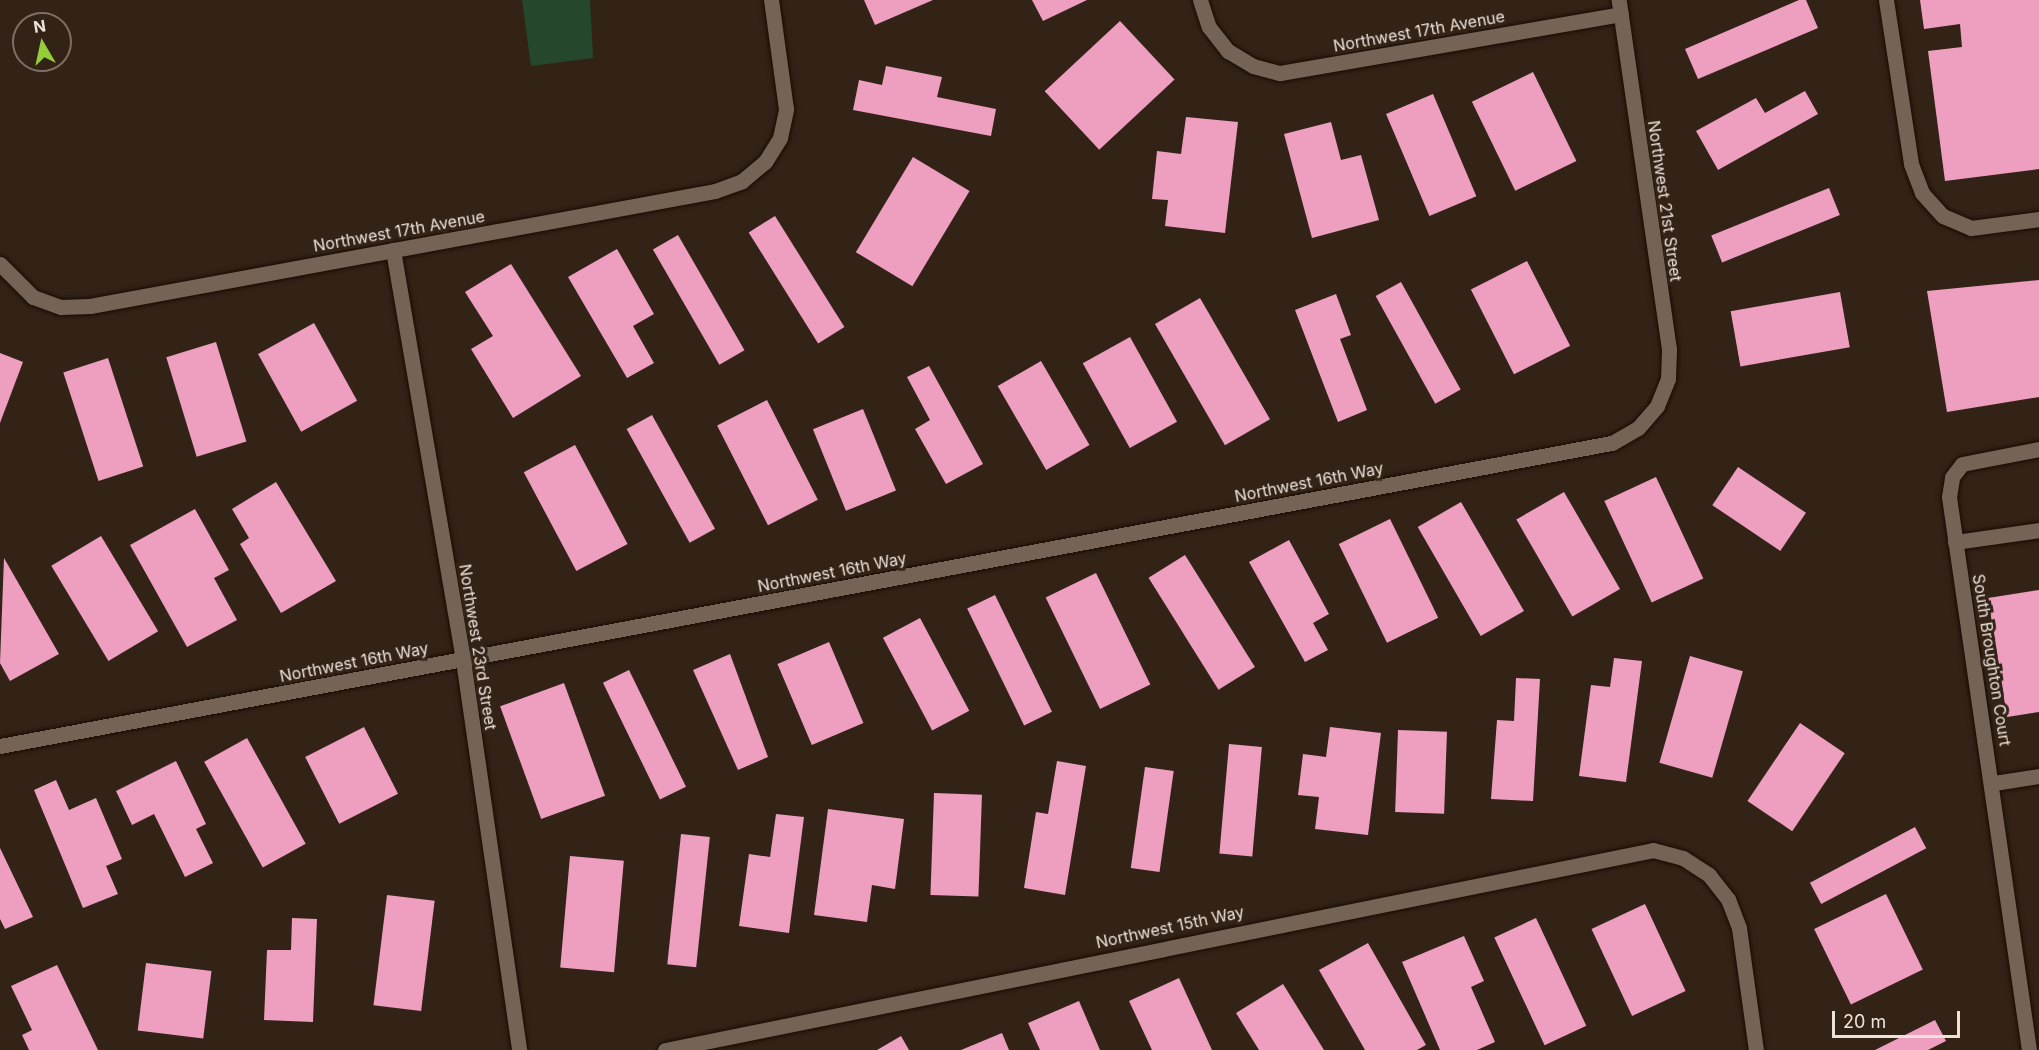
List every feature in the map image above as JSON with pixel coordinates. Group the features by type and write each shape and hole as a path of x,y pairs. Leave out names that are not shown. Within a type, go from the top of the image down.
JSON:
{"street":[{"name":"Northwest 17th Avenue","path":"0,264 33,297 61,307 90,306 715,191 742,181 765,162 780,138 786,109 771,0"},
{"name":"Northwest 17th Avenue","path":"1200,0 1209,27 1228,51 1252,66 1281,73 1620,7"},
{"path":"1886,0 1911,164 1922,193 1943,216 1971,228 2039,219"},
{"name":"Northwest 21st Street","path":"1620,7 1669,349 1668,379 1657,406"},
{"name":"Northwest 23rd Street","path":"393,250 463,660 519,1050"},
{"name":"Northwest 16th Way","path":"0,746 1612,443 1638,428 1657,406"},
{"name":"South Broughton Court","path":"2029,1050 1994,783 1949,497 1952,477 1962,464 2039,449"},
{"path":"1955,542 2039,530"},
{"path":"1994,783 2039,776"},
{"name":"Northwest 15th Way","path":"665,1050 1624,852 1653,850 1683,858 1709,875 1728,899 1738,928 1756,1050"}],"green space":[{"path":"522,0 590,0 593,58 531,66"}],"building":[{"path":"864,0 933,0 875,25"},
{"path":"1032,0 1087,0 1043,21"},
{"path":"1799,0 1806,0 1818,28 1698,79 1685,49"},
{"path":"1920,0 2039,0 2039,169 1945,181 1928,51 1962,47 1960,24 1924,29"},
{"path":"1120,21 1175,80 1099,150 1045,91"},
{"path":"886,66 942,77 937,97 996,109 991,136 853,110 859,80 882,85"},
{"path":"1533,72 1576,161 1515,191 1472,102"},
{"path":"1805,91 1818,114 1718,170 1696,131 1756,98 1765,113"},
{"path":"1433,94 1476,196 1429,216 1386,114"},
{"path":"1186,117 1238,122 1225,233 1165,226 1168,200 1152,199 1157,151 1181,154"},
{"path":"1331,122 1341,160 1361,155 1379,220 1312,238 1284,134"},
{"path":"913,157 970,191 912,286 856,252"},
{"path":"1829,188 1840,215 1722,262 1711,236"},
{"path":"775,216 844,327 818,344 749,232"},
{"path":"678,235 745,350 719,365 653,250"},
{"path":"617,249 654,314 633,326 654,363 627,378 568,277"},
{"path":"1527,261 1570,346 1514,374 1471,290"},
{"path":"511,264 581,376 513,418 471,349 493,336 465,292"},
{"path":"2039,280 2039,397 1947,412 1927,291"},
{"path":"1401,282 1461,390 1435,404 1376,296"},
{"path":"1840,292 1850,347 1740,366 1731,311"},
{"path":"1336,294 1351,335 1340,339 1367,410 1338,422 1295,310"},
{"path":"1200,298 1270,419 1225,445 1155,324"},
{"path":"314,323 357,401 301,432 258,354"},
{"path":"1130,337 1177,422 1130,448 1083,363"},
{"path":"216,342 246,441 197,457 166,357"},
{"path":"0,353 23,362 0,423"},
{"path":"108,358 143,466 99,481 63,373"},
{"path":"1041,361 1090,445 1046,470 998,386"},
{"path":"929,366 983,464 946,484 915,429 930,420 907,377"},
{"path":"767,400 818,500 768,525 717,425"},
{"path":"863,409 896,491 846,511 813,429"},
{"path":"652,415 715,529 690,543 627,429"},
{"path":"575,445 628,544 576,571 524,472"},
{"path":"1738,467 1806,513 1780,551 1712,505"},
{"path":"1656,477 1703,579 1652,603 1604,501"},
{"path":"276,482 336,581 281,613 240,544 249,538 232,509"},
{"path":"1564,492 1620,589 1572,616 1516,520"},
{"path":"1461,502 1524,611 1481,636 1418,527"},
{"path":"195,509 229,570 214,578 237,620 187,647 130,545"},
{"path":"1390,519 1438,618 1387,643 1339,544"},
{"path":"101,536 158,631 108,661 51,566"},
{"path":"1289,540 1329,614 1313,623 1328,650 1305,662 1249,562"},
{"path":"1185,555 1255,667 1218,690 1149,578"},
{"path":"4,558 59,654 10,681 0,663"},
{"path":"1096,573 1150,684 1100,709 1046,598"},
{"path":"2039,590 2039,712 2007,717 1988,598"},
{"path":"995,595 1052,712 1024,725 967,609"},
{"path":"920,618 969,711 932,730 883,638"},
{"path":"829,642 863,723 812,745 777,664"},
{"path":"730,654 768,757 738,770 693,670"},
{"path":"1690,656 1743,671 1712,778 1659,763"},
{"path":"1614,658 1642,661 1626,782 1579,776 1591,685 1610,687"},
{"path":"629,670 686,787 660,800 603,683"},
{"path":"1516,678 1540,679 1533,801 1491,799 1497,720 1514,721"},
{"path":"564,683 605,796 541,819 500,706"},
{"path":"1800,723 1845,753 1792,831 1747,801"},
{"path":"364,727 398,794 339,824 305,757"},
{"path":"1330,727 1381,733 1368,835 1315,829 1319,797 1298,795 1303,754 1326,757"},
{"path":"1398,730 1447,732 1444,814 1395,812"},
{"path":"247,738 306,844 263,868 204,762"},
{"path":"1229,744 1262,747 1252,856 1219,854"},
{"path":"176,761 206,824 196,829 213,863 185,877 154,814 132,825 116,791"},
{"path":"1057,761 1086,766 1065,895 1024,888 1036,812 1048,814"},
{"path":"1145,767 1174,771 1160,872 1131,868"},
{"path":"56,780 69,810 96,798 122,859 106,866 118,894 83,908 34,790"},
{"path":"934,793 982,795 978,897 930,895"},
{"path":"828,809 904,819 895,889 872,885 867,922 814,915"},
{"path":"776,814 804,817 789,933 739,926 749,854 770,857"},
{"path":"1915,827 1926,848 1821,904 1810,883"},
{"path":"681,834 710,837 696,967 667,964"},
{"path":"0,848 33,917 5,929 0,919"},
{"path":"570,856 624,861 614,972 560,968"},
{"path":"1886,894 1923,969 1851,1005 1814,929"},
{"path":"387,895 435,901 421,1011 373,1005"},
{"path":"1645,904 1686,991 1632,1016 1592,929"},
{"path":"292,918 317,919 313,1022 264,1020 267,950 291,950"},
{"path":"1536,918 1586,1026 1545,1045 1494,937"},
{"path":"1464,936 1484,981 1471,987 1495,1042 1477,1050 1440,1050 1402,962"},
{"path":"1368,943 1426,1045 1417,1050 1365,1050 1319,970"},
{"path":"146,963 212,971 203,1039 138,1030"},
{"path":"57,965 98,1050 29,1050 22,1035 32,1030 11,986"},
{"path":"1179,978 1212,1050 1152,1050 1129,1001"},
{"path":"1283,984 1324,1050 1259,1050 1236,1013"},
{"path":"1079,1001 1100,1050 1040,1050 1028,1023"},
{"path":"1935,1020 1946,1041 1928,1050 1875,1050"},
{"path":"1002,1033 1009,1050 961,1050"},
{"path":"901,1036 909,1050 877,1050"}]}
